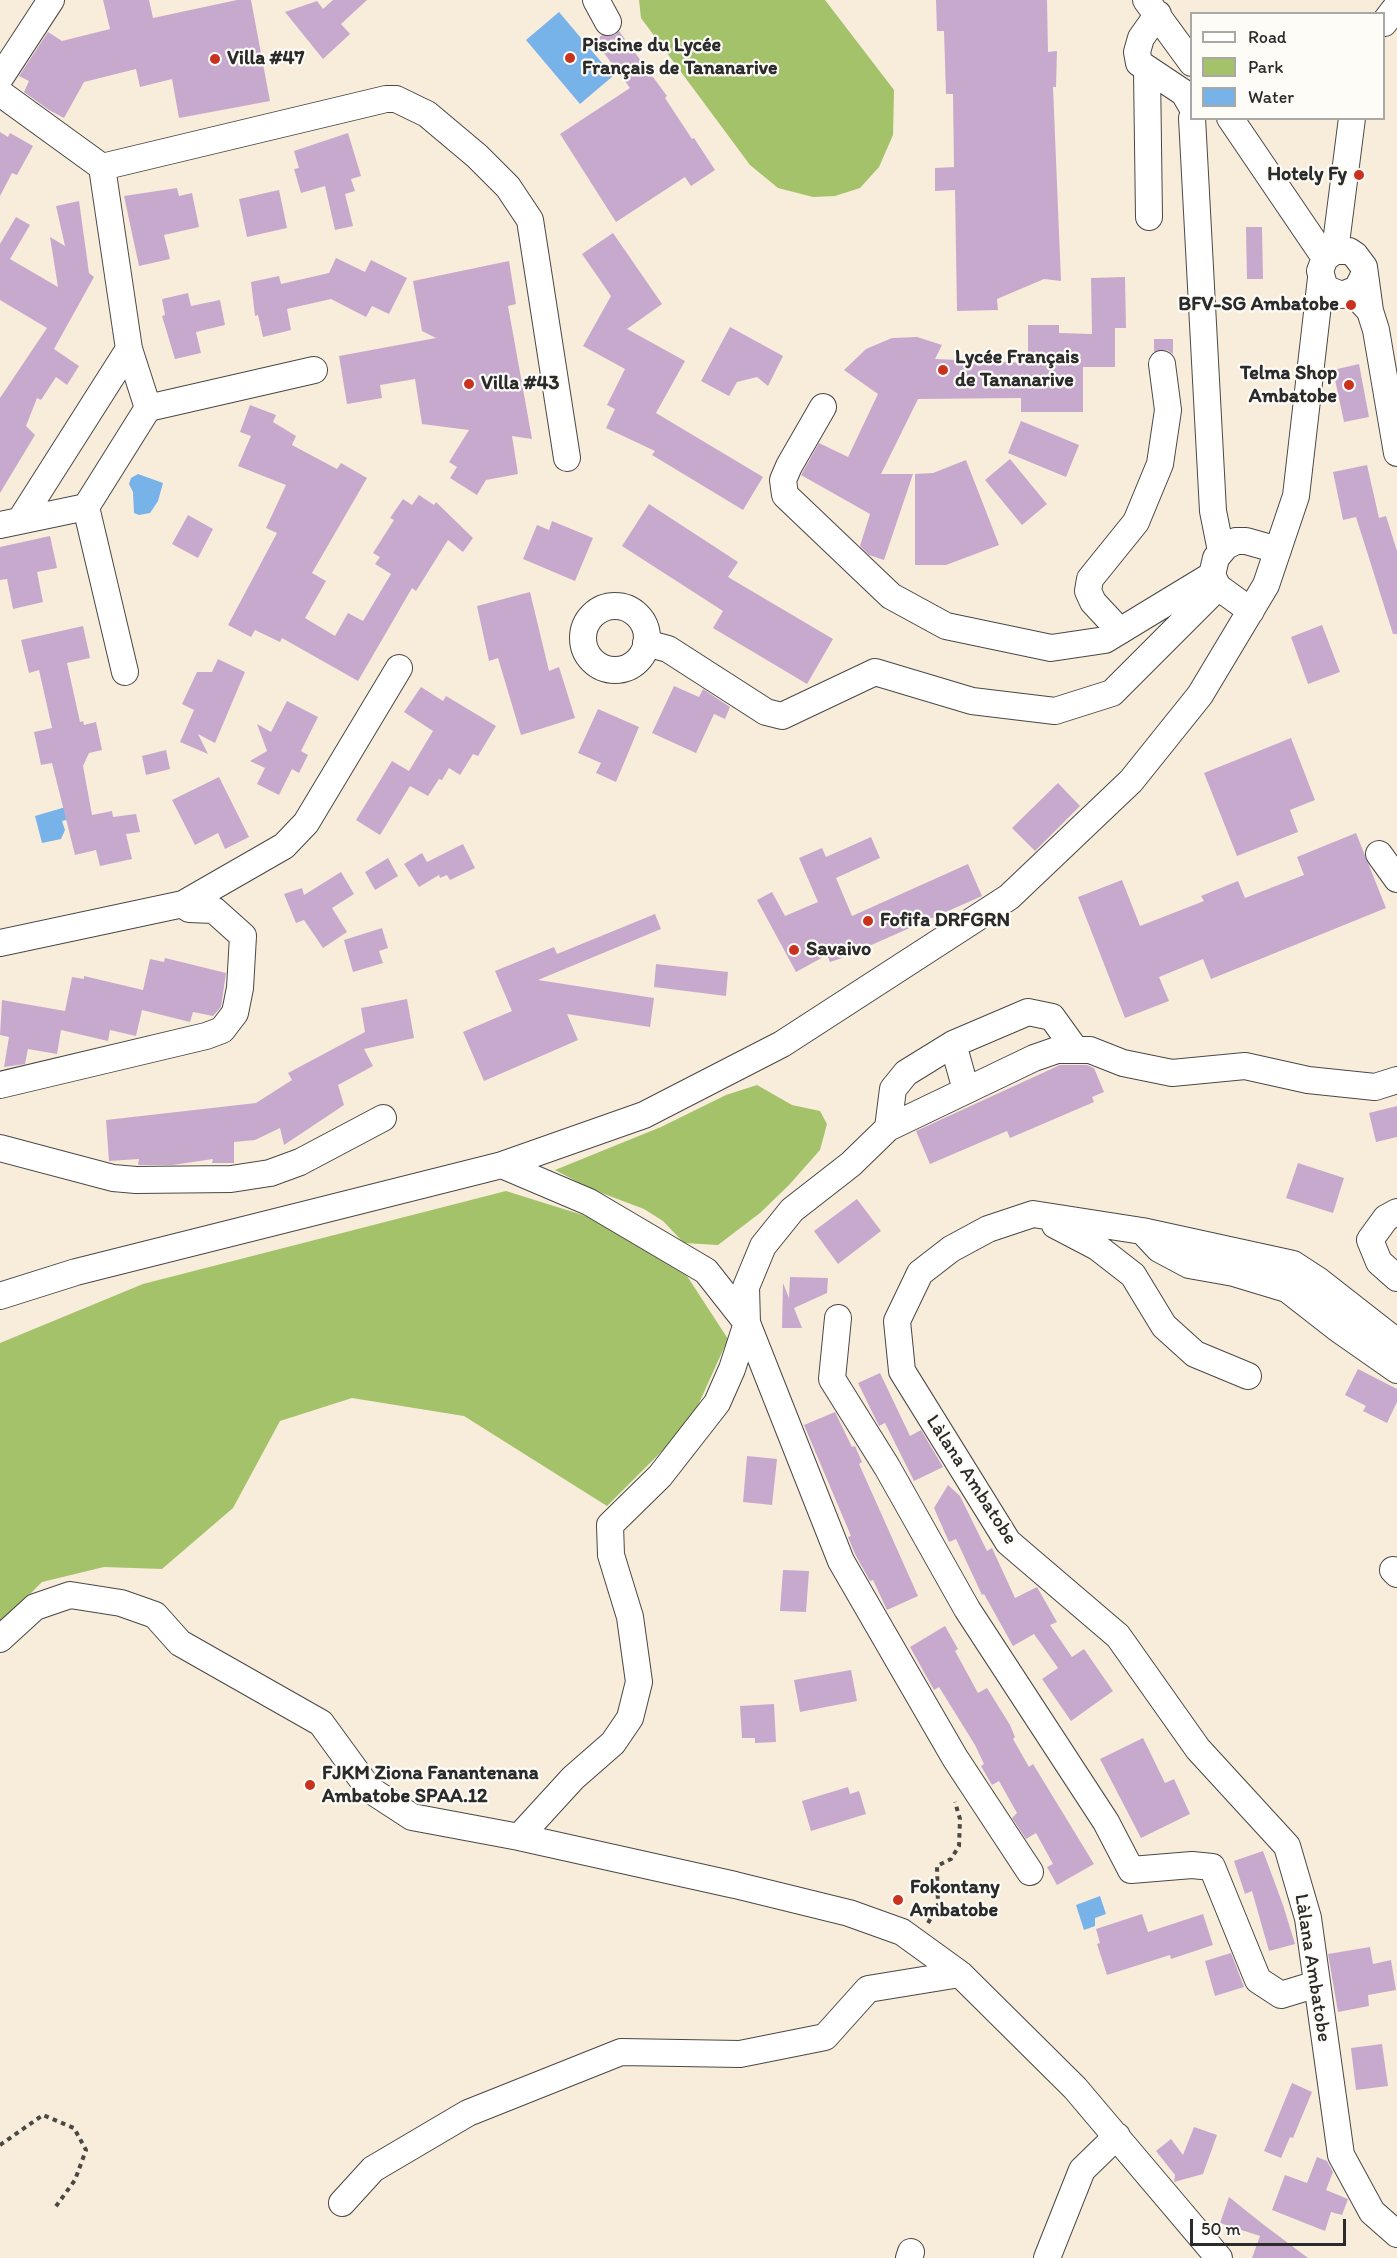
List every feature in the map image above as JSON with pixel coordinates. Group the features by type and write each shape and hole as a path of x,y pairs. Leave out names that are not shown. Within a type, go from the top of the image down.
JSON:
{"street":[{"path":"0,78 51,0"},
{"path":"1385,21 1397,6"},
{"path":"1152,7 1190,62"},
{"path":"1152,7 1137,52 1139,63 1147,71 1184,93 1190,104"},
{"path":"1147,71 1149,217"},
{"path":"0,93 102,167 129,349 148,408"},
{"path":"102,167 386,99 396,99 427,114 477,156 508,187 530,220 567,458"},
{"path":"1192,120 1213,511 1221,551"},
{"path":"1231,120 1327,262 1329,290 1354,281"},
{"path":"0,1296 88,1269 502,1165 644,1115 782,1044 1009,897 1131,781 1200,695 1266,585 1296,496 1315,328 1327,262 1342,208 1352,120"},
{"path":"1315,328 1354,281 1342,208"},
{"path":"1327,262 1349,251 1354,281 1389,355 1397,453"},
{"path":"11,522 129,349"},
{"path":"1120,631 1093,602 1088,591 1090,579 1136,522 1160,464 1168,410 1162,364"},
{"path":"124,672 86,507 148,408 314,370"},
{"path":"823,407 789,466 782,488 785,495 891,596 946,626 1051,648 1105,640 1215,581"},
{"path":"11,522 86,507"},
{"path":"646,644 668,649 766,712 782,716 875,672 972,701 1055,711 1112,693 1215,581 1216,558 1221,551 1236,541 1246,541 1278,550"},
{"path":"1215,581 1251,611"},
{"path":"0,943 183,904 284,846 306,824 399,668"},
{"path":"1379,854 1397,879"},
{"path":"0,1085 206,1036 222,1030 235,1013 240,988 243,936 214,910 189,909 183,904"},
{"path":"888,1128 893,1089 906,1073 953,1044 1028,1012 1052,1017 1075,1048"},
{"path":"953,1044 966,1090"},
{"path":"519,1837 573,1778 613,1743 630,1718 639,1682 630,1617 610,1555 610,1525 660,1476 717,1403 732,1369 747,1323 746,1287 763,1246 792,1210 851,1164 888,1128 1034,1058 1057,1050 1075,1048 1090,1050 1123,1063 1173,1073 1245,1066 1308,1080 1375,1087 1397,1080"},
{"path":"0,1148 113,1178 136,1180 231,1179 270,1173 300,1162 383,1118"},
{"path":"502,1165 589,1202 706,1270 747,1323 841,1561 956,1758 1030,1872"},
{"path":"1397,1212 1386,1218 1370,1240 1379,1262 1397,1278"},
{"path":"1033,1214 1097,1247 1133,1275 1164,1326 1195,1354 1248,1376"},
{"name":"Làlana Ambatobe","path":"1397,1342 1319,1281 1293,1264 1142,1231 1033,1214 988,1229 951,1249 920,1274 897,1321 902,1371 1008,1542 1118,1636 1198,1749 1287,1846 1308,1918 1341,2155 1372,2212 1397,2234"},
{"path":"1142,1231 1159,1249 1189,1265 1234,1273 1287,1289 1336,1328 1397,1370"},
{"path":"838,1318 832,1379 887,1467 967,1609 1106,1822 1131,1870 1192,1865 1212,1867 1258,1980 1281,1995 1317,1984"},
{"path":"0,1639 35,1607 70,1595 121,1604 155,1615 180,1643 321,1723 369,1789 412,1817 519,1837 849,1913 903,1932 960,1974 1076,2088 1219,2258"},
{"path":"342,2203 374,2169 468,2114 621,2052 740,2054 825,2037 868,1989 960,1974"},
{"path":"1047,2258 1082,2170 1117,2136"}],"path":[{"path":"923,1930 938,1906 937,1866 951,1859 959,1846 960,1819 953,1795"},
{"path":"0,2145 43,2115 74,2128 86,2150 75,2180 54,2209"}],"green space":[{"path":"639,0 825,0 894,90 893,135 879,167 860,188 835,196 813,197 778,188 750,165 641,18"},
{"path":"757,1085 792,1105 820,1111 827,1124 820,1150 789,1185 760,1213 718,1245 684,1243 663,1221 644,1209 591,1189 555,1170 661,1127 726,1095"},
{"path":"506,1191 589,1217 687,1276 728,1339 690,1423 607,1506 464,1416 352,1398 280,1421 233,1508 162,1569 104,1567 42,1582 0,1624 0,1343 143,1284"}],"water":[{"name":"Piscine du Lycée Français de Tananarive","path":"559,12 613,76 580,104 526,40"},
{"path":"138,474 163,483 158,501 150,513 139,515 134,513 133,492 129,484 131,478"},
{"path":"69,806 73,818 62,821 65,830 61,839 42,843 35,816"},
{"path":"1100,1896 1106,1914 1095,1918 1095,1926 1084,1930 1076,1905"}],"building":[{"path":"103,0 149,0 153,18 237,0 251,0 270,101 179,118 172,79 140,87 136,69 84,82 64,118 49,110 24,92 29,81 19,76 48,32 62,41 110,29"},
{"path":"333,0 367,0 341,24 350,34 323,59 285,12 317,1 323,9"},
{"path":"936,0 1047,0 1048,52 1057,51 1056,87 1053,87 1061,281 1044,279 997,299 998,310 957,311 955,190 935,191 935,168 954,167 953,94 946,94 944,31 937,31"},
{"path":"619,31 667,96 665,98 715,170 691,186 685,177 616,222 560,134 630,88 595,41 602,35 615,35"},
{"path":"0,132 8,137 10,133 33,146 17,175 12,173 0,196"},
{"path":"348,133 361,176 351,179 355,191 345,194 353,226 335,230 325,186 301,193 294,169 299,168 294,151"},
{"path":"177,188 179,196 192,193 199,227 164,235 170,259 139,266 124,196"},
{"path":"279,190 287,228 247,237 239,199"},
{"path":"79,201 89,273 94,277 54,349 79,366 67,385 56,377 41,400 37,398 26,426 35,435 0,493 0,398 47,328 0,300 0,244 16,217 30,225 10,259 58,287 50,237 65,246 56,206"},
{"path":"1246,227 1262,227 1263,279 1247,279"},
{"path":"613,233 662,304 627,329 685,361 656,413 763,477 743,510 652,455 655,451 606,428 615,409 607,405 625,369 583,346 611,296 582,254"},
{"path":"336,258 365,272 371,260 407,278 389,314 372,306 366,317 331,299 287,309 291,330 263,337 258,315 255,316 251,282 279,276 281,284 329,273"},
{"path":"509,261 516,304 508,306 532,439 512,436 518,474 486,480 477,495 450,478 457,467 449,462 469,430 422,424 415,379 380,385 382,398 347,404 339,356 436,338 422,331 413,281"},
{"path":"1125,277 1126,328 1115,328 1115,367 1083,367 1083,412 1021,412 1021,398 918,399 881,474 913,474 884,560 869,555 860,546 870,514 801,475 819,443 848,457 878,394 844,370 866,349 892,338 917,337 942,345 935,359 1028,363 1028,325 1059,325 1059,333 1092,334 1091,278"},
{"path":"188,293 191,306 220,300 225,325 196,332 201,353 175,359 162,316 165,315 162,299"},
{"path":"730,327 783,356 768,386 757,377 737,382 729,396 701,381"},
{"path":"1154,339 1173,339 1173,354 1167,350 1154,352"},
{"path":"1359,364 1369,417 1344,422 1333,370"},
{"path":"250,405 276,415 273,422 296,436 292,445 337,469 341,463 367,478 312,573 326,581 305,618 335,636 348,613 363,621 391,574 375,564 380,557 373,553 394,520 390,518 403,499 412,505 419,495 434,505 436,502 473,538 463,552 448,540 416,591 412,588 358,681 282,638 280,642 255,630 251,637 228,625 277,533 266,528 286,485 238,466 251,436 240,432"},
{"path":"1021,421 1079,445 1066,477 1008,453"},
{"path":"1010,459 1047,504 1022,525 985,480"},
{"path":"966,460 999,545 946,565 915,565 915,474 933,473"},
{"path":"1367,465 1379,518 1386,516 1397,551 1397,634 1393,634 1356,517 1343,520 1333,472"},
{"path":"649,504 738,562 728,577 833,639 807,684 713,628 723,611 622,546"},
{"path":"188,515 213,529 198,558 172,544"},
{"path":"552,521 593,538 575,581 523,559 537,525 549,530"},
{"path":"50,536 57,568 37,572 43,602 13,609 7,579 0,580 0,547"},
{"path":"530,592 549,671 559,667 575,718 521,735 498,658 489,661 477,606"},
{"path":"1322,625 1340,672 1308,684 1291,637"},
{"path":"83,626 90,658 67,663 80,722 83,721 84,725 96,722 102,750 89,753 83,766 92,815 112,811 113,817 136,814 140,832 126,834 132,859 100,866 96,850 75,855 52,763 41,765 34,732 52,728 39,670 29,673 21,640"},
{"path":"218,659 245,672 215,743 198,734 208,754 180,742 194,710 182,704 197,672 212,672"},
{"path":"674,686 699,697 703,689 730,707 725,719 714,714 696,753 652,733"},
{"path":"421,687 443,701 446,696 496,726 478,756 473,754 460,775 449,768 428,796 410,786 380,835 356,820 392,761 409,771 433,731 404,712"},
{"path":"287,701 318,717 301,751 308,755 299,773 292,769 279,795 257,784 265,768 250,761 267,751 257,724 271,732"},
{"path":"598,709 639,727 616,782 596,773 601,763 578,753"},
{"path":"1291,738 1315,800 1290,810 1298,832 1237,856 1204,773"},
{"path":"166,750 170,769 146,775 142,756"},
{"path":"219,777 249,837 225,849 218,833 195,845 172,800"},
{"path":"1058,783 1080,806 1035,851 1012,828"},
{"path":"1356,833 1386,908 1211,979 1203,959 1159,977 1169,1001 1125,1018 1078,897 1122,880 1140,926 1204,901 1201,896 1238,881 1245,898 1304,875 1297,857"},
{"path":"871,837 880,858 836,878 852,916 968,864 982,896 842,958 830,962 827,955 796,972 757,900 772,892 785,916 818,902 799,858 822,848 826,857"},
{"path":"463,844 475,868 450,880 447,875 440,878 439,875 419,887 404,864 422,853 427,862"},
{"path":"388,858 398,876 375,890 365,872"},
{"path":"341,872 354,894 332,908 347,932 323,948 304,920 296,923 284,894 302,888 304,895"},
{"path":"655,914 661,929 538,980 654,998 650,1027 567,1014 578,1040 484,1081 463,1032 512,1011 495,971 554,947 557,954"},
{"path":"382,928 388,948 379,951 383,963 353,972 344,940"},
{"path":"165,958 226,973 221,1007 213,1016 193,1012 190,1022 142,1010 136,1036 110,1030 108,1041 61,1030 57,1054 28,1049 25,1064 4,1067 9,1037 0,1035 2,1000 65,1011 72,977 84,979 84,976 143,990 150,959 164,962"},
{"path":"656,964 728,972 726,996 654,987"},
{"path":"407,999 414,1038 364,1049 373,1066 338,1085 344,1105 284,1145 280,1128 255,1140 234,1142 234,1163 212,1163 213,1159 173,1165 138,1165 139,1159 109,1161 106,1120 256,1103 292,1080 288,1073 365,1032 361,1008"},
{"path":"1060,1065 1087,1065 1094,1068 1104,1092 1092,1097 1094,1102 1010,1138 1007,1131 930,1164 916,1131"},
{"path":"1397,1106 1397,1137 1376,1142 1369,1113"},
{"path":"1298,1163 1344,1178 1333,1213 1286,1198"},
{"path":"857,1199 881,1231 838,1264 814,1231"},
{"path":"790,1277 828,1278 827,1293 794,1308 802,1328 782,1328 783,1283 789,1298"},
{"path":"1358,1369 1397,1389 1397,1402 1387,1423 1363,1411 1366,1406 1345,1395"},
{"path":"880,1373 910,1436 921,1430 943,1467 914,1481 885,1423 879,1426 858,1383"},
{"path":"835,1412 852,1447 855,1446 862,1462 859,1464 918,1596 887,1610 873,1580 870,1581 855,1554 848,1537 851,1536 804,1425"},
{"path":"747,1456 777,1459 772,1505 743,1502"},
{"path":"948,1485 960,1496 987,1551 992,1548 1015,1598 1037,1587 1057,1622 1050,1625 1072,1657 1084,1649 1113,1691 1071,1721 1042,1679 1058,1668 1034,1634 1013,1646 984,1594 982,1595 956,1539 949,1542 934,1508"},
{"path":"783,1570 809,1571 806,1612 780,1611"},
{"path":"945,1626 958,1649 955,1651 978,1693 987,1688 1010,1725 1015,1737 1013,1739 1029,1767 1033,1764 1094,1864 1057,1885 1047,1867 1053,1864 1036,1833 1026,1839 1012,1818 1017,1813 999,1781 992,1785 981,1766 984,1764 975,1745 939,1687 934,1690 910,1647"},
{"path":"851,1670 857,1701 800,1712 794,1680"},
{"path":"774,1704 776,1742 755,1743 755,1738 742,1738 740,1706"},
{"path":"1143,1738 1165,1783 1174,1779 1190,1814 1141,1838 1100,1759"},
{"path":"848,1787 850,1794 859,1791 866,1814 811,1831 802,1801"},
{"path":"1263,1851 1295,1944 1269,1951 1252,1891 1245,1894 1234,1861"},
{"path":"1142,1914 1148,1932 1203,1914 1213,1945 1171,1959 1170,1955 1107,1975 1097,1944 1100,1943 1096,1929"},
{"path":"1370,1947 1373,1964 1391,1960 1396,1990 1368,1995 1369,2006 1338,2012 1328,1954"},
{"path":"1231,1953 1244,1987 1215,1996 1205,1961"},
{"path":"1382,2044 1388,2086 1356,2090 1351,2048"},
{"path":"1292,2083 1312,2092 1293,2138 1290,2137 1281,2158 1264,2151"},
{"path":"1194,2127 1217,2135 1203,2174 1174,2182 1175,2175 1156,2151 1171,2139 1183,2155"},
{"path":"1317,2157 1327,2161 1333,2172 1326,2190 1348,2199 1342,2215 1331,2212 1325,2231 1272,2210 1285,2175 1307,2183"},
{"path":"1229,2197 1308,2258 1252,2258 1260,2236 1220,2223"}],"place":[{"name":"Piscine du Lycée Français de Tananarive","path":"570,58"},
{"name":"Villa #47","path":"215,59"},
{"name":"Hotely Fy","path":"1359,175"},
{"name":"BFV-SG Ambatobe","path":"1351,305"},
{"name":"Lycée Français de Tananarive","path":"943,370"},
{"name":"Villa #43","path":"469,384"},
{"name":"Telma Shop Ambatobe","path":"1349,385"},
{"name":"Fofifa DRFGRN","path":"868,921"},
{"name":"Savaivo","path":"794,950"},
{"name":"FJKM Ziona Fanantenana Ambatobe SPAA.12","path":"310,1785"},
{"name":"Fokontany Ambatobe","path":"898,1900"}]}
